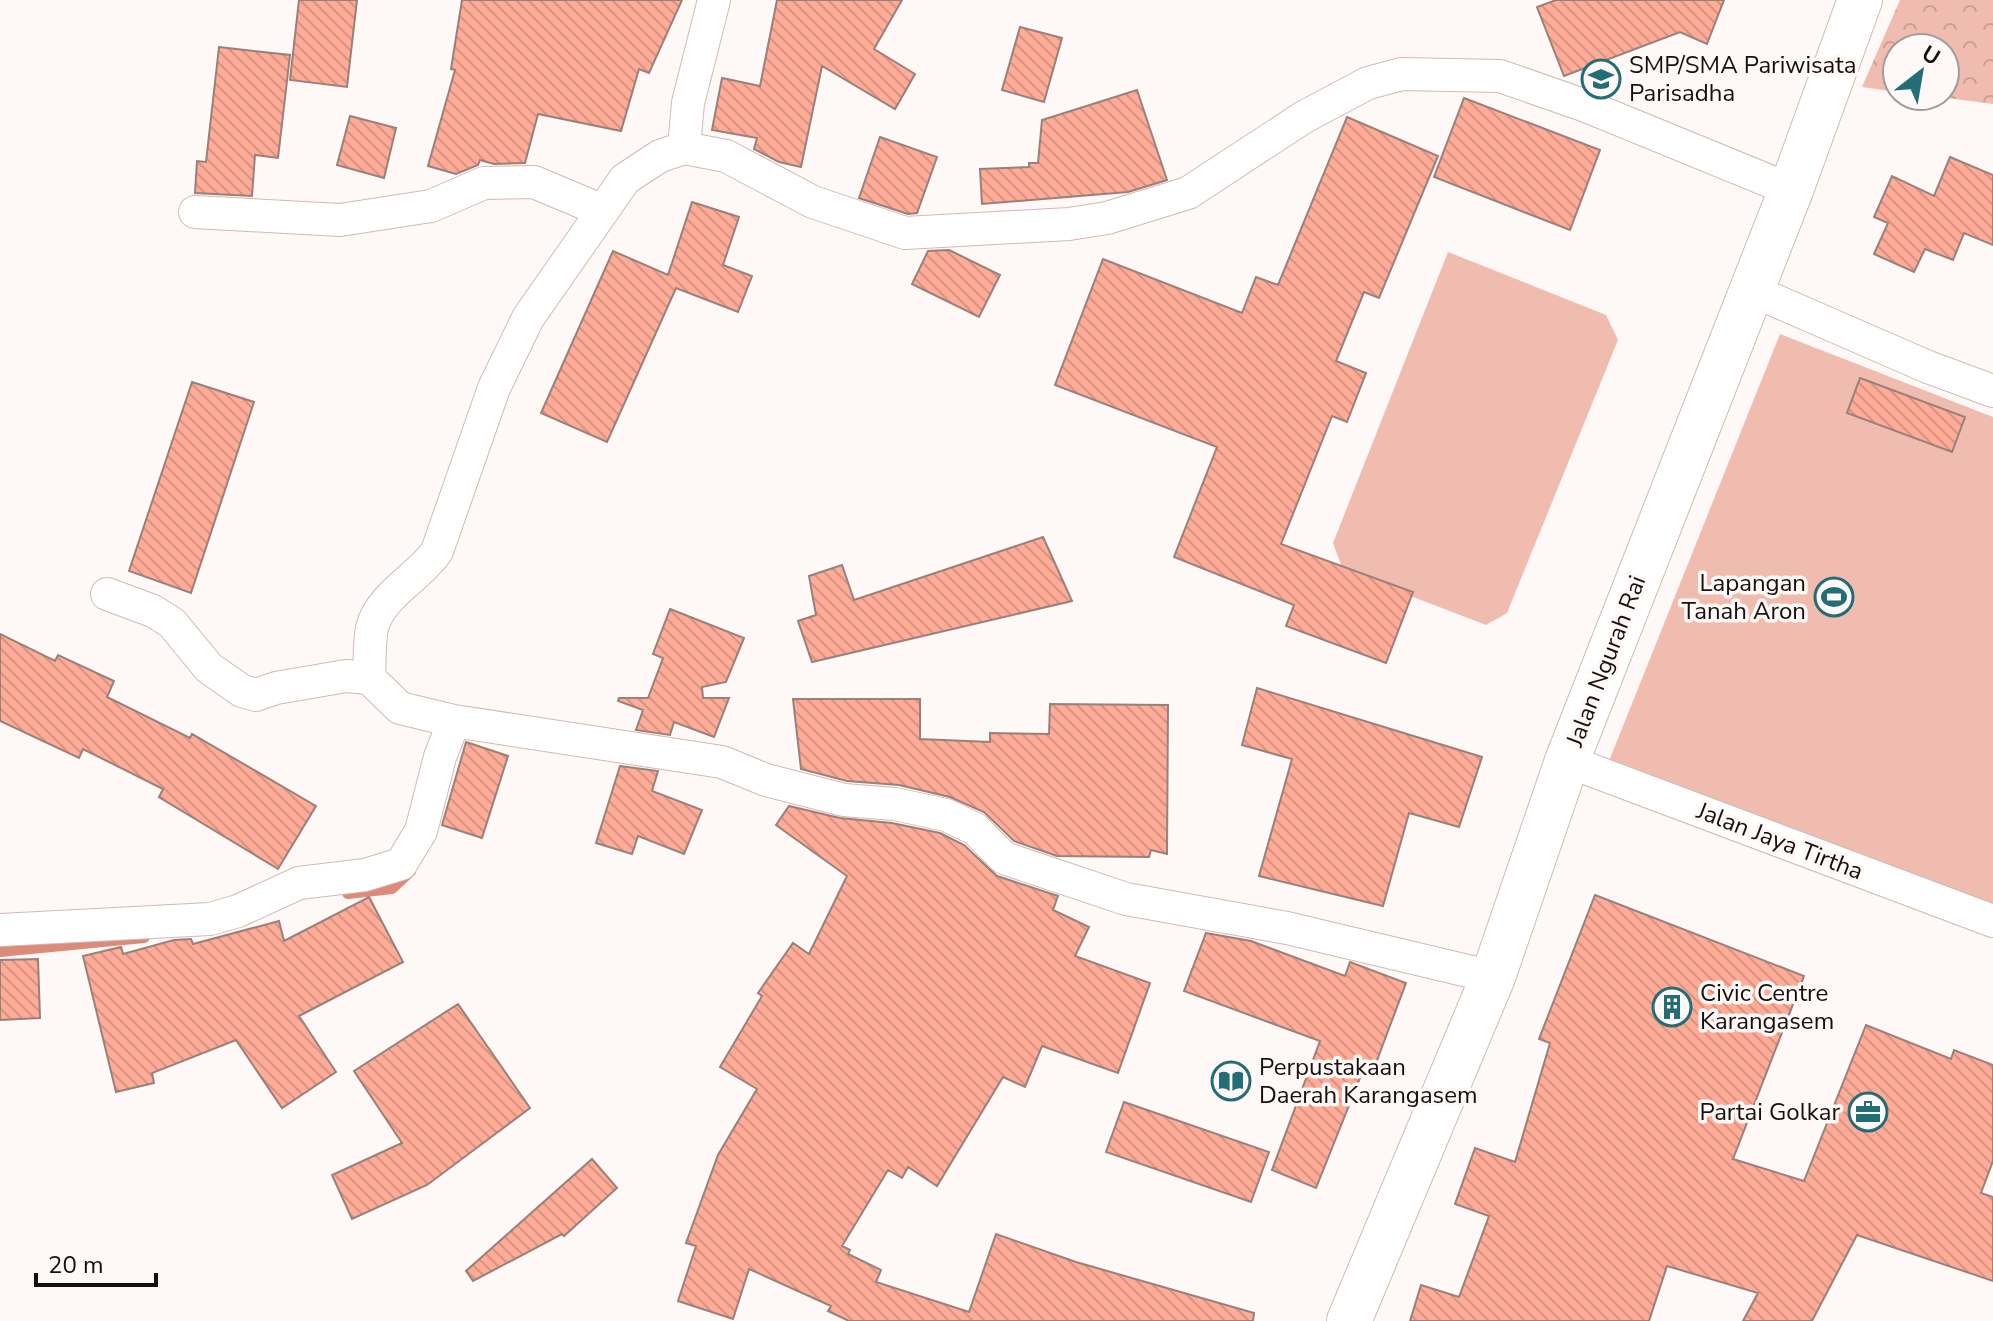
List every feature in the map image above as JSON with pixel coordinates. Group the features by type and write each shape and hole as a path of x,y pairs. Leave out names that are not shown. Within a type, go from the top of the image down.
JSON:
{"street":[{"path":"684,148 688,103 714,0"},
{"name":"Jalan Ngurah Rai","path":"1349,1321 1493,977 1567,761 1791,190 1860,0"},
{"path":"369,678 372,625 396,592 425,570 437,551 494,388 521,332 625,179 660,156 684,148 726,156 813,202 905,233 1069,224 1107,218 1188,193 1304,117 1368,83 1402,74 1500,76 1586,106 1791,190"},
{"path":"195,212 340,220 431,206 484,183 534,182 603,211"},
{"path":"1751,290 1928,367 1993,391"},
{"path":"107,594 153,611 172,623 209,668 242,691 256,695 276,688 346,676 369,678 400,708 454,721 722,762 766,780 844,800 895,804 946,815 975,829 1004,858 1126,899 1287,928 1493,977"},
{"path":"0,930 210,919 238,911 299,883 365,875 401,864 421,831 440,757 454,721"},
{"name":"Jalan Jaya Tirtha","path":"1567,761 1993,921"}],"green space":[{"path":"1900,0 1993,0 1993,104 1961,100 1961,32 1886,32"},
{"path":"1881,44 1881,90 1862,87"},
{"path":"1448,252 1606,315 1618,340 1507,613 1486,625 1343,570 1333,543"},
{"name":"Lapangan Tanah Aron","path":"1780,334 1993,417 1993,928 1603,776"}],"building":[{"path":"299,0 357,0 347,87 290,80"},
{"path":"462,0 682,0 649,73 639,69 621,131 538,114 525,163 494,164 480,160 478,165 456,174 428,166 455,70 451,69"},
{"path":"777,0 902,0 874,49 915,74 895,109 822,66 801,167 779,162 754,149 757,138 712,130 722,78 760,86"},
{"path":"1556,0 1724,0 1707,44 1680,32 1564,76 1537,7"},
{"path":"1020,27 1062,38 1044,102 1002,90"},
{"path":"219,47 290,55 278,158 255,155 252,196 195,193 197,161 206,162"},
{"path":"1137,90 1167,180 1128,192 982,204 980,169 1029,167 1029,163 1038,163 1042,120"},
{"path":"1464,98 1600,150 1570,230 1434,177"},
{"path":"350,116 396,128 384,178 337,165"},
{"path":"1347,117 1438,156 1379,298 1364,292 1336,361 1366,373 1347,422 1332,416 1281,544 1413,592 1386,663 1286,626 1294,605 1174,557 1217,447 1055,385 1103,259 1242,313 1256,277 1278,285"},
{"path":"880,137 937,157 917,213 908,214 859,198"},
{"path":"1950,157 1993,175 1993,245 1964,233 1953,260 1925,249 1914,272 1874,254 1888,223 1874,217 1892,176 1934,196"},
{"path":"692,202 739,217 723,265 752,276 738,312 676,288 607,442 541,413 613,251 668,275"},
{"path":"949,250 1000,275 979,317 912,284 928,251"},
{"path":"1860,378 1965,417 1952,452 1847,413"},
{"path":"192,382 254,402 191,593 129,571"},
{"path":"1043,537 1072,601 812,662 798,621 816,615 809,576 842,565 854,600"},
{"path":"670,609 744,638 726,682 702,687 703,698 729,698 714,737 674,722 670,735 636,730 643,710 618,701 619,698 648,698 663,658 653,654"},
{"path":"0,634 55,661 58,655 114,681 107,697 190,738 192,734 316,806 278,869 159,797 163,789 83,749 79,758 0,721"},
{"path":"1257,688 1482,757 1459,827 1409,813 1383,906 1259,876 1292,759 1242,745"},
{"path":"793,699 920,699 920,739 990,742 990,733 1049,734 1050,704 1168,705 1167,854 1151,850 1149,857 1057,856 1014,841 984,812 950,797 899,785 847,781 801,769"},
{"path":"466,742 508,756 482,838 442,825"},
{"path":"620,766 658,771 652,791 702,810 684,854 638,836 632,854 596,843"},
{"path":"789,806 840,818 892,823 940,833 964,845 997,876 1058,896 1053,910 1089,927 1075,956 1150,983 1118,1073 1042,1046 1025,1087 1003,1077 937,1186 908,1167 902,1178 888,1170 842,1246 850,1250 848,1254 881,1270 876,1282 969,1312 996,1234 1076,1262 1254,1313 1253,1321 849,1321 828,1311 831,1306 749,1269 733,1319 678,1301 696,1246 686,1243 718,1155 757,1089 720,1067 762,996 758,993 793,943 809,954 847,876 776,825"},
{"path":"1595,895 1804,976 1733,1159 1804,1181 1866,1025 1951,1059 1954,1050 1993,1065 1993,1161 1981,1193 1993,1197 1993,1281 1857,1235 1812,1321 1743,1321 1758,1293 1667,1266 1649,1321 1410,1321 1421,1285 1459,1297 1489,1216 1455,1204 1475,1148 1515,1162 1550,1043 1539,1039"},
{"path":"369,897 403,962 299,1016 336,1072 282,1108 236,1040 152,1073 154,1083 116,1092 83,956 121,947 123,954 174,940 191,939 193,944 279,921 284,941"},
{"path":"1206,933 1251,941 1345,976 1350,962 1406,983 1373,1071 1364,1068 1316,1188 1272,1170 1320,1041 1184,991"},
{"path":"38,959 40,1018 0,1020 0,960"},
{"path":"458,1004 530,1108 427,1185 352,1219 332,1175 402,1143 354,1071"},
{"path":"1124,1102 1269,1152 1251,1202 1106,1152"},
{"path":"592,1159 617,1188 564,1236 562,1234 473,1281 466,1271"}],"waterway":[{"path":"348,893 392,888 410,871"},
{"path":"0,951 144,937"}],"place":[{"name":"SMP/SMA Pariwisata Parisadha","path":"1601,79"},
{"name":"Lapangan Tanah Aron","path":"1834,597"},
{"name":"Civic Centre Karangasem","path":"1672,1007"},
{"name":"Perpustakaan Daerah Karangasem","path":"1231,1081"},
{"name":"Partai Golkar","path":"1868,1112"}]}
